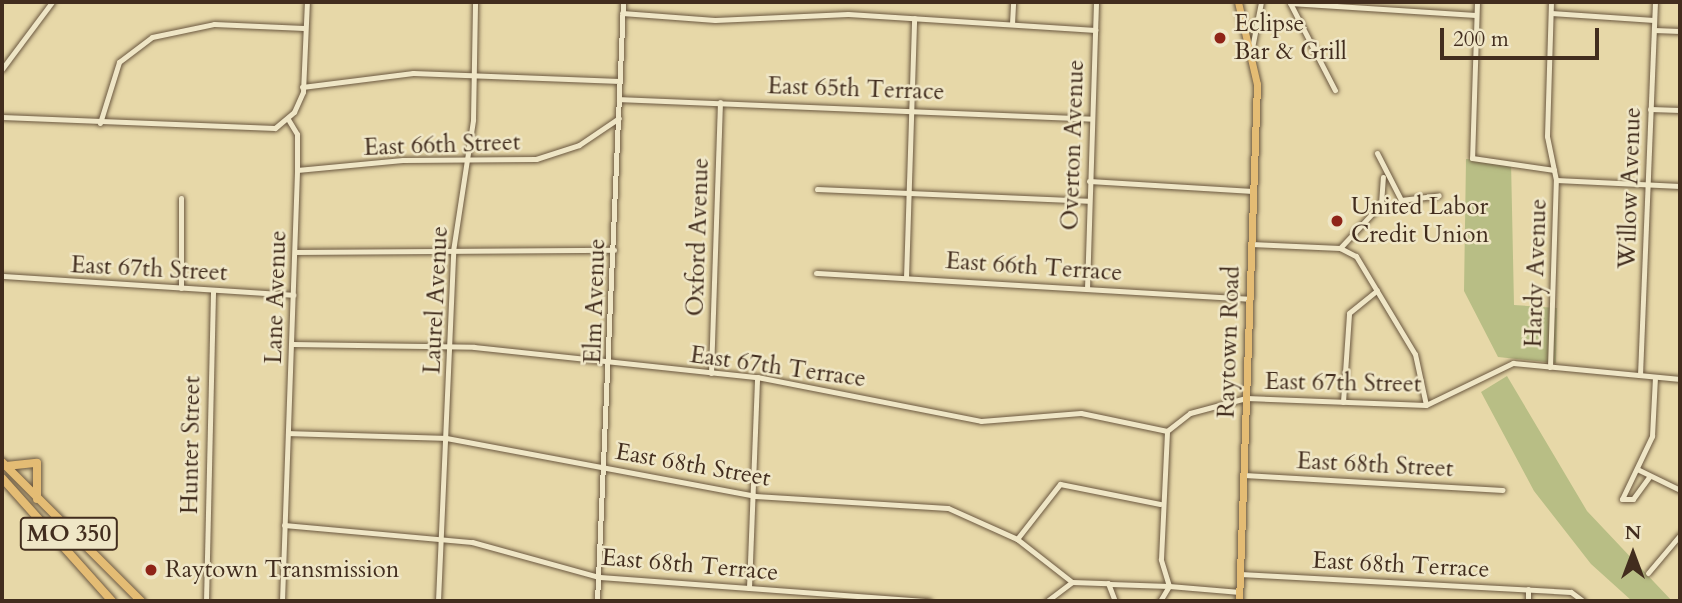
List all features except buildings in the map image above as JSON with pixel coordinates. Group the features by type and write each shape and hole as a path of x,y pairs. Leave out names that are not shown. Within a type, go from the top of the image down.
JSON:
{"highway":[{"path":"4,464 37,463 38,502"},
{"name":"MO 350","path":"4,464 38,502 141,601"},
{"name":"MO 350","path":"2,478 112,601"}],"main road":[{"name":"Raytown Road","path":"1238,2 1252,48 1256,84 1239,601"}],"street":[{"path":"2,69 24,34 52,2"},
{"path":"2,117 260,132 288,119 302,87 307,2"},
{"name":"Laurel Avenue","path":"438,601 452,347 453,251 468,161 474,75 475,2"},
{"name":"Elm Avenue","path":"597,601 607,469 623,2"},
{"path":"1012,24 1013,2"},
{"name":"Overton Avenue","path":"1087,289 1096,2"},
{"path":"1252,48 1261,2"},
{"path":"1477,2 1474,160 1553,170"},
{"name":"Hardy Avenue","path":"1550,367 1556,180 1547,136 1551,2"},
{"name":"Willow Avenue","path":"1640,376 1655,2"},
{"path":"1290,3 1476,15"},
{"path":"1290,3 1335,90"},
{"path":"622,13 715,20 804,12 1095,30"},
{"path":"1551,13 1654,20"},
{"path":"906,278 914,18"},
{"path":"100,123 120,62 152,37 214,24 304,28"},
{"path":"1654,30 1680,32"},
{"path":"302,87 413,73 620,81"},
{"name":"East 65th Terrace","path":"619,99 911,108 1091,119"},
{"name":"Oxford Avenue","path":"711,373 720,102"},
{"path":"1650,109 1680,110"},
{"name":"East 66th Street","path":"298,170 468,161 517,162 558,153 619,118"},
{"name":"Lane Avenue","path":"282,601 298,170 298,134 288,119"},
{"path":"1377,153 1401,201 1439,195"},
{"path":"1340,248 1381,204 1383,177"},
{"path":"1556,180 1680,186"},
{"path":"1089,181 1253,191"},
{"path":"817,189 1088,201"},
{"path":"181,198 181,288"},
{"path":"1251,244 1348,250 1377,290 1415,354 1426,405"},
{"path":"295,251 614,250"},
{"name":"East 66th Terrace","path":"816,273 1250,299"},
{"name":"East 67th Street","path":"2,276 293,295"},
{"name":"Hunter Street","path":"206,601 214,289"},
{"path":"1343,402 1349,313 1377,290"},
{"name":"East 67th Terrace","path":"292,344 452,347 757,377 981,421 1081,413 1167,431"},
{"name":"East 67th Street","path":"1247,398 1426,405 1500,367 1550,367 1680,379"},
{"path":"749,588 755,496 757,377"},
{"path":"1649,477 1636,497 1623,500 1652,436 1654,377"},
{"path":"1160,601 1169,586 1161,559 1160,504 1167,431 1190,413 1247,398"},
{"name":"East 68th Street","path":"288,433 446,438 755,496 948,508 1017,539 1072,582"},
{"path":"1637,469 1680,490"},
{"name":"East 68th Street","path":"1244,475 1503,490"},
{"path":"1017,539 1060,484 1160,504"},
{"name":"East 68th Terrace","path":"284,525 499,547 599,577 929,601"},
{"path":"1648,573 1680,535"},
{"name":"East 68th Terrace","path":"1240,574 1581,593 1583,601"},
{"path":"1047,601 1072,582 1240,592"},
{"path":"1110,584 1115,601"},
{"path":"1528,589 1528,601"},
{"path":"1559,592 1564,601"}],"green space":[{"path":"1466,159 1511,161 1514,305 1557,308 1556,363 1498,357 1464,291"},
{"path":"1507,376 1587,511 1672,601 1632,601 1591,564 1534,491 1481,392"}],"place":[{"name":"Eclipse Bar & Grill","path":"1220,38"},
{"name":"United Labor Credit Union","path":"1337,221"},
{"name":"Raytown Transmission","path":"151,570"}]}
